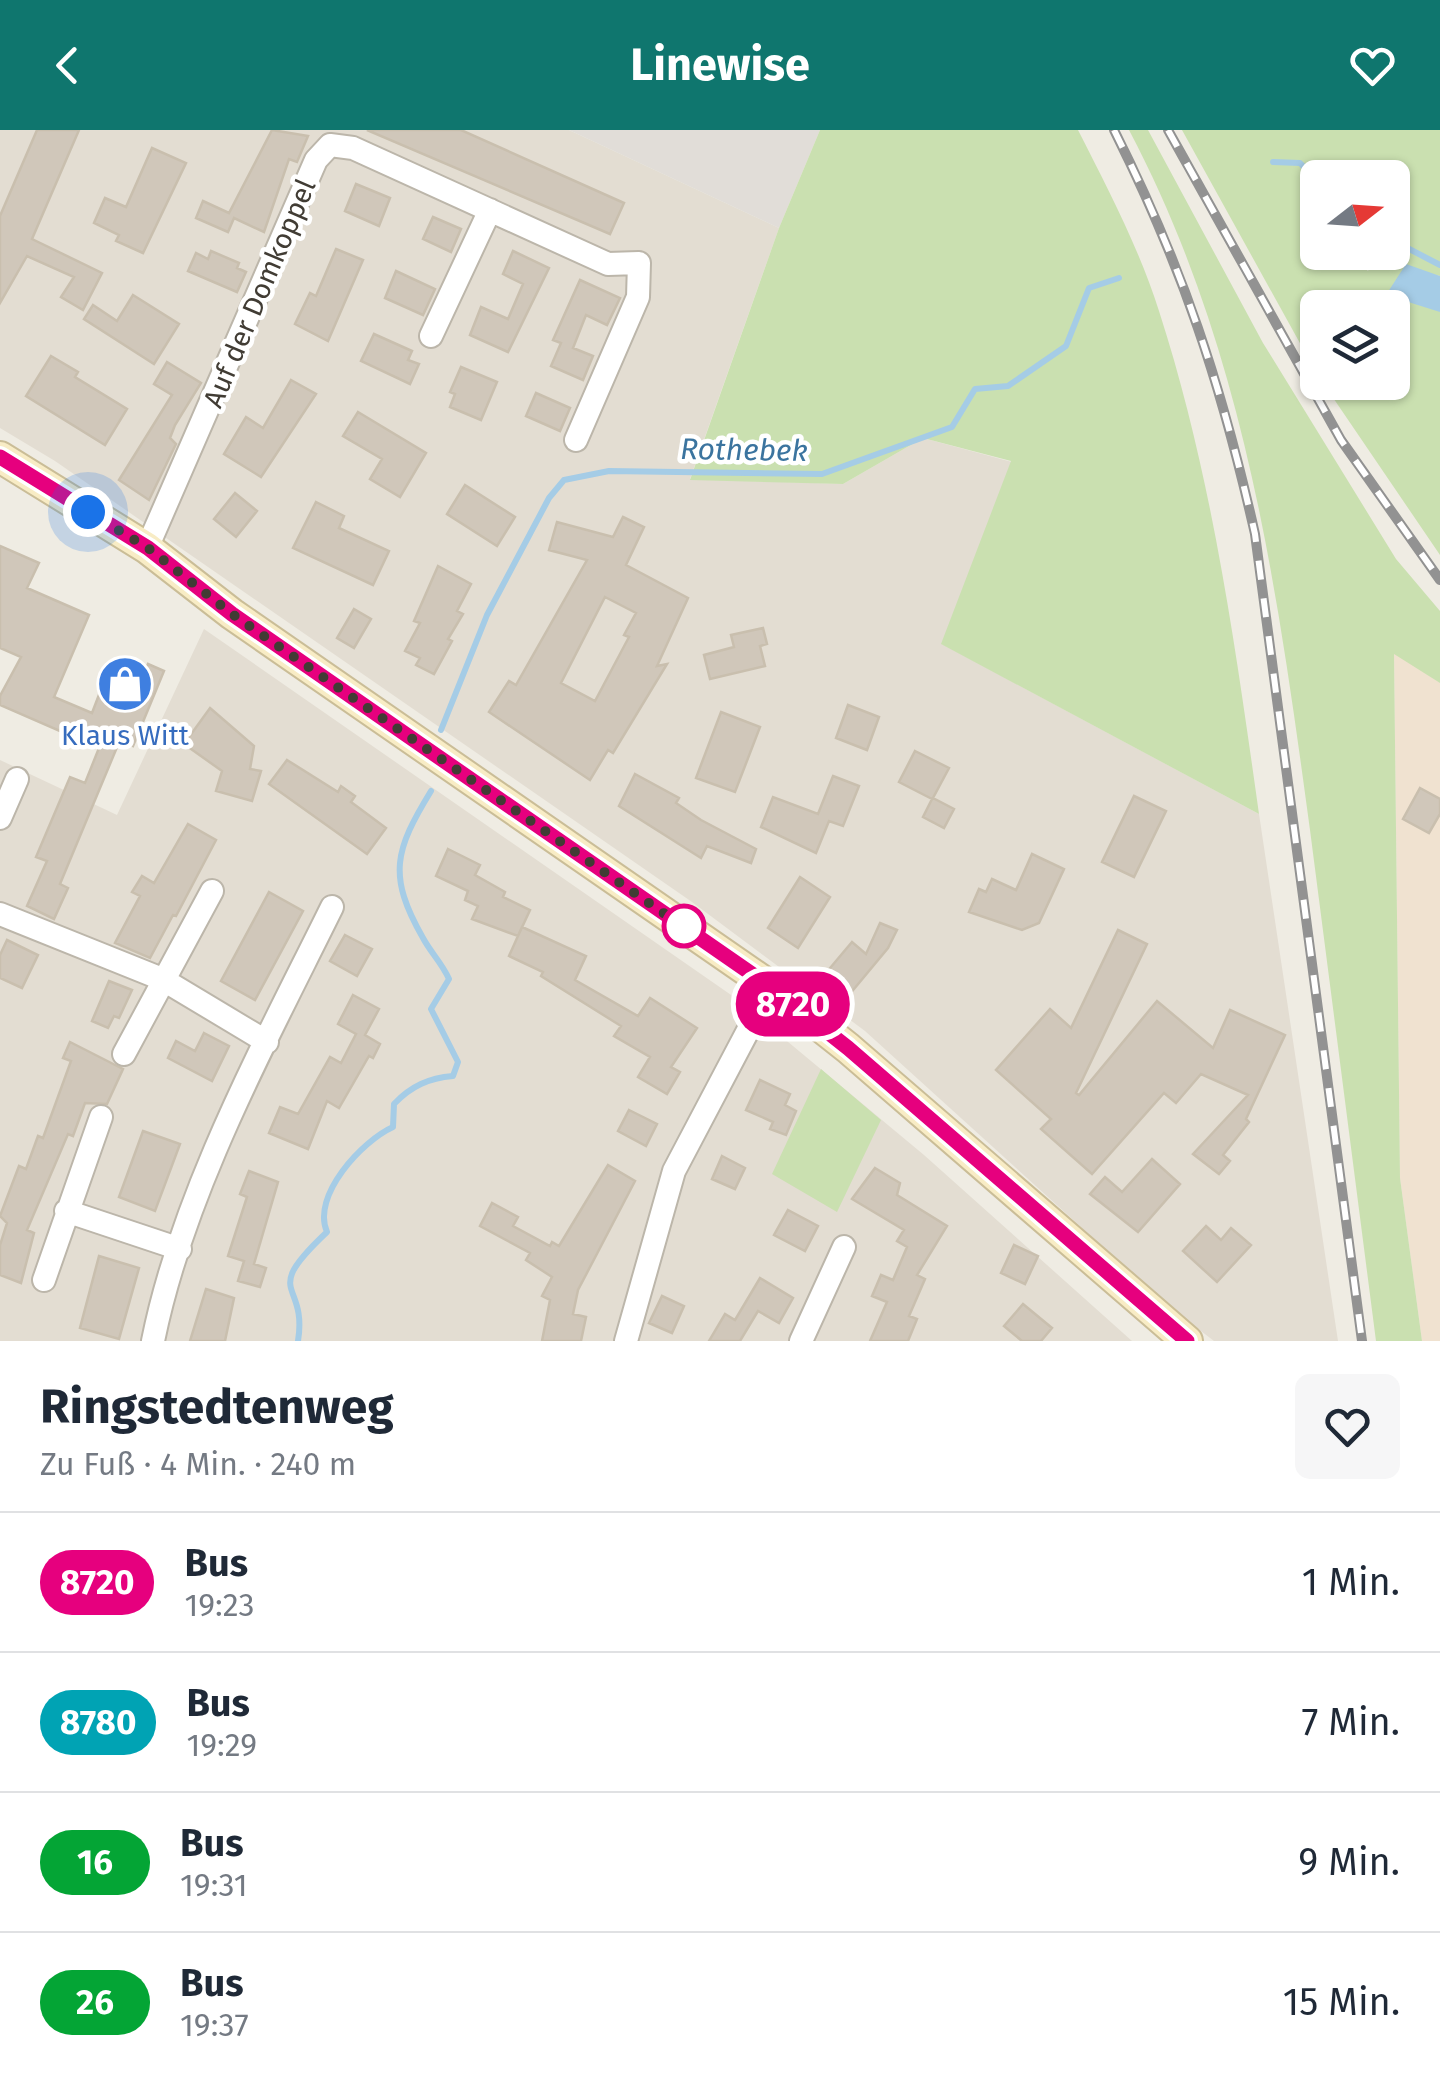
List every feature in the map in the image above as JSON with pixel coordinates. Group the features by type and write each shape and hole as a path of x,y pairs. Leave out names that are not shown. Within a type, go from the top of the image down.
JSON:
{"main road":[{"path":"0,457 148,548 232,614 772,988 848,1048 1187,1341"}],"street":[{"name":"Auf der Domkoppel","path":"148,548 316,160 330,145 353,148 608,264 640,263 638,297 576,440"},
{"path":"431,336 490,210"},
{"path":"0,818 16,779"},
{"path":"124,1054 212,890"},
{"path":"153,1341 180,1249 222,1138 332,907"},
{"path":"0,914 162,979 267,1042"},
{"path":"626,1341 674,1171 772,988"},
{"path":"44,1280 101,1117"},
{"path":"66,1211 180,1249"},
{"path":"801,1341 844,1247"}],"shaded area":[{"path":"0,130 569,130 779,228 690,479 843,484 923,438 1012,462 942,644 1259,814 1338,1341 1214,1341 1167,1305 865,1031 692,902 55,461 0,428"},
{"path":"569,130 820,130 779,228"},
{"path":"204,629 734,997 924,1155 1132,1341 0,1341 0,760 117,815"},
{"path":"1394,652 1440,683 1440,1341 1422,1341 1400,1178"}],"green space":[{"path":"820,130 1078,130 1142,264 1178,373 1220,560 1259,814 941,644 1011,461 923,438 843,484 690,480 779,228"},
{"path":"1129,130 1148,130 1263,343 1396,559 1440,611 1440,683 1394,654 1400,1178 1422,1341 1376,1341 1284,649 1251,471 1202,298 1169,213"},
{"path":"1182,130 1440,130 1440,276 1428,273 1440,312 1440,555 1335,400 1410,400 1410,290 1300,290 1300,343"},
{"path":"821,1069 881,1120 837,1212 772,1174"}],"water":[{"path":"1410,265 1440,276 1440,312 1410,303 1410,290 1389,290 1402,270 1410,270"}],"building":[{"path":"37,130 79,130 32,239 102,273 83,310 61,297 74,277 27,256 0,303 0,216"},
{"path":"272,130 308,136 297,162 289,159 264,232 234,218 228,232 196,218 203,201 229,213"},
{"path":"367,130 461,130 624,203 610,234"},
{"path":"152,148 186,163 143,253 116,241 119,235 94,223 105,198 126,207"},
{"path":"356,184 390,198 379,226 345,211"},
{"path":"433,217 461,229 451,252 423,239"},
{"path":"336,249 363,260 328,341 295,324 310,293 316,296"},
{"path":"211,251 239,263 237,268 246,272 237,292 188,271 196,253 208,259"},
{"path":"513,251 549,268 508,352 470,335 481,307 508,319 523,284 503,274"},
{"path":"396,271 435,289 423,315 385,298"},
{"path":"580,280 620,298 607,325 586,315 573,348 593,356 583,380 551,366 561,343 553,340"},
{"path":"133,295 179,324 154,364 84,319 93,305 117,321"},
{"path":"374,334 412,351 408,360 419,364 410,384 361,361"},
{"path":"51,356 78,372 75,377 127,409 105,445 26,396"},
{"path":"167,362 201,383 175,425 170,438 176,444 149,500 119,480 172,395 154,384"},
{"path":"461,367 497,382 481,420 450,407 455,394 450,392"},
{"path":"291,380 316,394 261,477 224,454 246,417 263,428"},
{"path":"536,393 570,408 560,431 526,416"},
{"path":"358,412 426,453 400,497 370,479 382,459 343,436"},
{"path":"465,485 515,517 497,546 447,514"},
{"path":"235,493 257,511 236,537 214,519"},
{"path":"316,502 344,516 339,528 389,551 373,585 293,548"},
{"path":"623,517 644,527 626,565 688,598 657,666 667,664 613,753 608,750 590,780 489,712 509,681 516,685 587,560 549,550 557,522 613,537","holes":["605,597 636,613 624,635 629,637 595,701 561,683"]},
{"path":"0,546 39,563 27,588 89,615 54,697 92,713 112,661 144,674 148,664 164,671 133,746 120,740 60,884 68,888 54,919 27,906 47,861 36,857 70,777 85,783 99,748 0,705 0,696 21,657 0,648"},
{"path":"438,566 471,584 457,611 463,614 448,639 452,641 434,674 416,665 420,658 405,651 420,623 414,621"},
{"path":"354,609 371,619 354,648 337,638"},
{"path":"763,628 767,644 760,646 765,666 710,679 704,655 734,647 731,635"},
{"path":"848,705 879,717 867,750 836,738"},
{"path":"210,708 254,746 250,769 261,771 252,801 216,791 222,771 184,744"},
{"path":"721,712 760,727 735,792 696,778"},
{"path":"915,751 949,768 933,798 954,809 944,828 923,817 932,799 899,782"},
{"path":"287,760 338,792 341,786 355,796 351,802 386,828 367,854 269,784"},
{"path":"635,774 679,798 676,803 701,820 756,849 751,863 707,846 701,858 619,806"},
{"path":"833,776 859,786 843,826 829,821 816,853 761,827 773,797 818,814"},
{"path":"1420,788 1440,799 1440,814 1429,833 1403,819"},
{"path":"1134,796 1166,811 1134,877 1102,862"},
{"path":"188,824 216,840 176,916 173,915 150,958 115,943 140,896 132,892 142,876 154,883"},
{"path":"448,849 480,865 475,875 505,892 503,897 530,910 518,936 472,919 478,906 465,900 468,891 436,876"},
{"path":"1032,854 1064,869 1039,923 1022,930 969,912 979,889 986,892 992,879 1016,890"},
{"path":"800,877 830,897 798,948 768,928"},
{"path":"269,892 303,911 255,1000 221,981"},
{"path":"880,923 897,930 888,948 849,995 825,974 852,942 866,954"},
{"path":"522,927 586,956 575,980 638,1016 650,998 697,1028 671,1067 680,1072 667,1094 638,1077 650,1057 614,1036 621,1026 541,976 543,972 509,956"},
{"path":"1118,930 1147,944 1076,1093 1079,1095 1157,1001 1213,1048 1230,1010 1285,1035 1246,1119 1249,1122 1223,1155 1230,1161 1219,1174 1193,1154 1248,1095 1201,1074 1176,1103 1164,1093 1092,1174 1041,1129 1051,1119 996,1070 1050,1009 1071,1028"},
{"path":"345,935 372,949 357,976 330,961"},
{"path":"7,940 38,955 22,988 0,978 0,955"},
{"path":"109,981 132,990 119,1018 114,1016 108,1028 92,1021"},
{"path":"353,995 379,1009 365,1035 380,1044 373,1058 369,1056 339,1108 327,1101 308,1149 269,1133 280,1107 298,1114 330,1057 341,1063 356,1034 338,1024"},
{"path":"204,1033 229,1046 212,1081 168,1058 176,1041 195,1051"},
{"path":"70,1042 123,1069 107,1104 85,1103 73,1136 68,1134 27,1230 34,1233 21,1283 0,1275 0,1245 7,1223 0,1216 19,1166 26,1169 38,1136 43,1138 71,1061 63,1058"},
{"path":"760,1080 790,1094 785,1105 796,1111 786,1135 770,1129 773,1122 746,1110"},
{"path":"629,1110 657,1124 646,1146 618,1131"},
{"path":"143,1131 180,1144 155,1211 119,1197"},
{"path":"722,1156 745,1168 735,1189 712,1179"},
{"path":"1152,1159 1180,1184 1138,1232 1090,1194 1105,1177 1122,1192"},
{"path":"608,1165 635,1181 578,1290 573,1314 586,1317 581,1341 542,1341 550,1300 542,1296 552,1277 526,1260 530,1253 480,1226 492,1203 518,1217 513,1226 550,1246 552,1242 559,1246"},
{"path":"875,1168 900,1183 897,1195 947,1226 917,1275 925,1279 909,1316 917,1319 908,1341 870,1341 887,1302 872,1296 881,1275 893,1280 907,1247 897,1241 904,1230 852,1199"},
{"path":"249,1171 278,1182 254,1264 266,1268 260,1287 238,1281 244,1261 228,1256 247,1197 240,1194"},
{"path":"788,1210 818,1226 805,1251 774,1235"},
{"path":"1206,1226 1221,1240 1231,1228 1251,1245 1217,1282 1183,1251"},
{"path":"1014,1245 1038,1256 1025,1284 1001,1273"},
{"path":"99,1256 139,1268 119,1339 80,1328"},
{"path":"760,1278 793,1298 779,1323 758,1311 740,1341 709,1341 725,1314 735,1320"},
{"path":"206,1289 234,1298 225,1341 190,1341"},
{"path":"662,1296 684,1306 672,1333 649,1323"},
{"path":"1023,1304 1052,1328 1041,1341 1022,1341 1004,1326"}],"waterway":[{"name":"Rothebek","path":"1273,162 1300,163"},
{"name":"Rothebek","path":"1410,249 1440,265"},
{"name":"Rothebek","path":"441,730 487,615 549,498 564,480 609,471 822,474 952,427 975,389 1008,386 1066,346 1089,288 1119,278"},
{"name":"Rothebek","path":"298,1341 299,1321 291,1278 295,1267 327,1232 326,1202 342,1171 367,1144 393,1127 394,1104 421,1084 453,1076 458,1062 431,1009 449,979 412,916 400,879 403,847 431,791"}],"railway":[{"path":"1114,130 1160,230 1198,327 1255,534 1362,1341"},
{"path":"1168,130 1341,440 1440,580"}],"bus line":[{"name":"8720","path":"0,457 148,548 232,614 772,988 848,1048 1187,1341"}],"place":[{"name":"Klaus Witt","path":"125,684"}],"route":[{"path":"88,512 148,548 232,614 688,930 684,926"}]}
